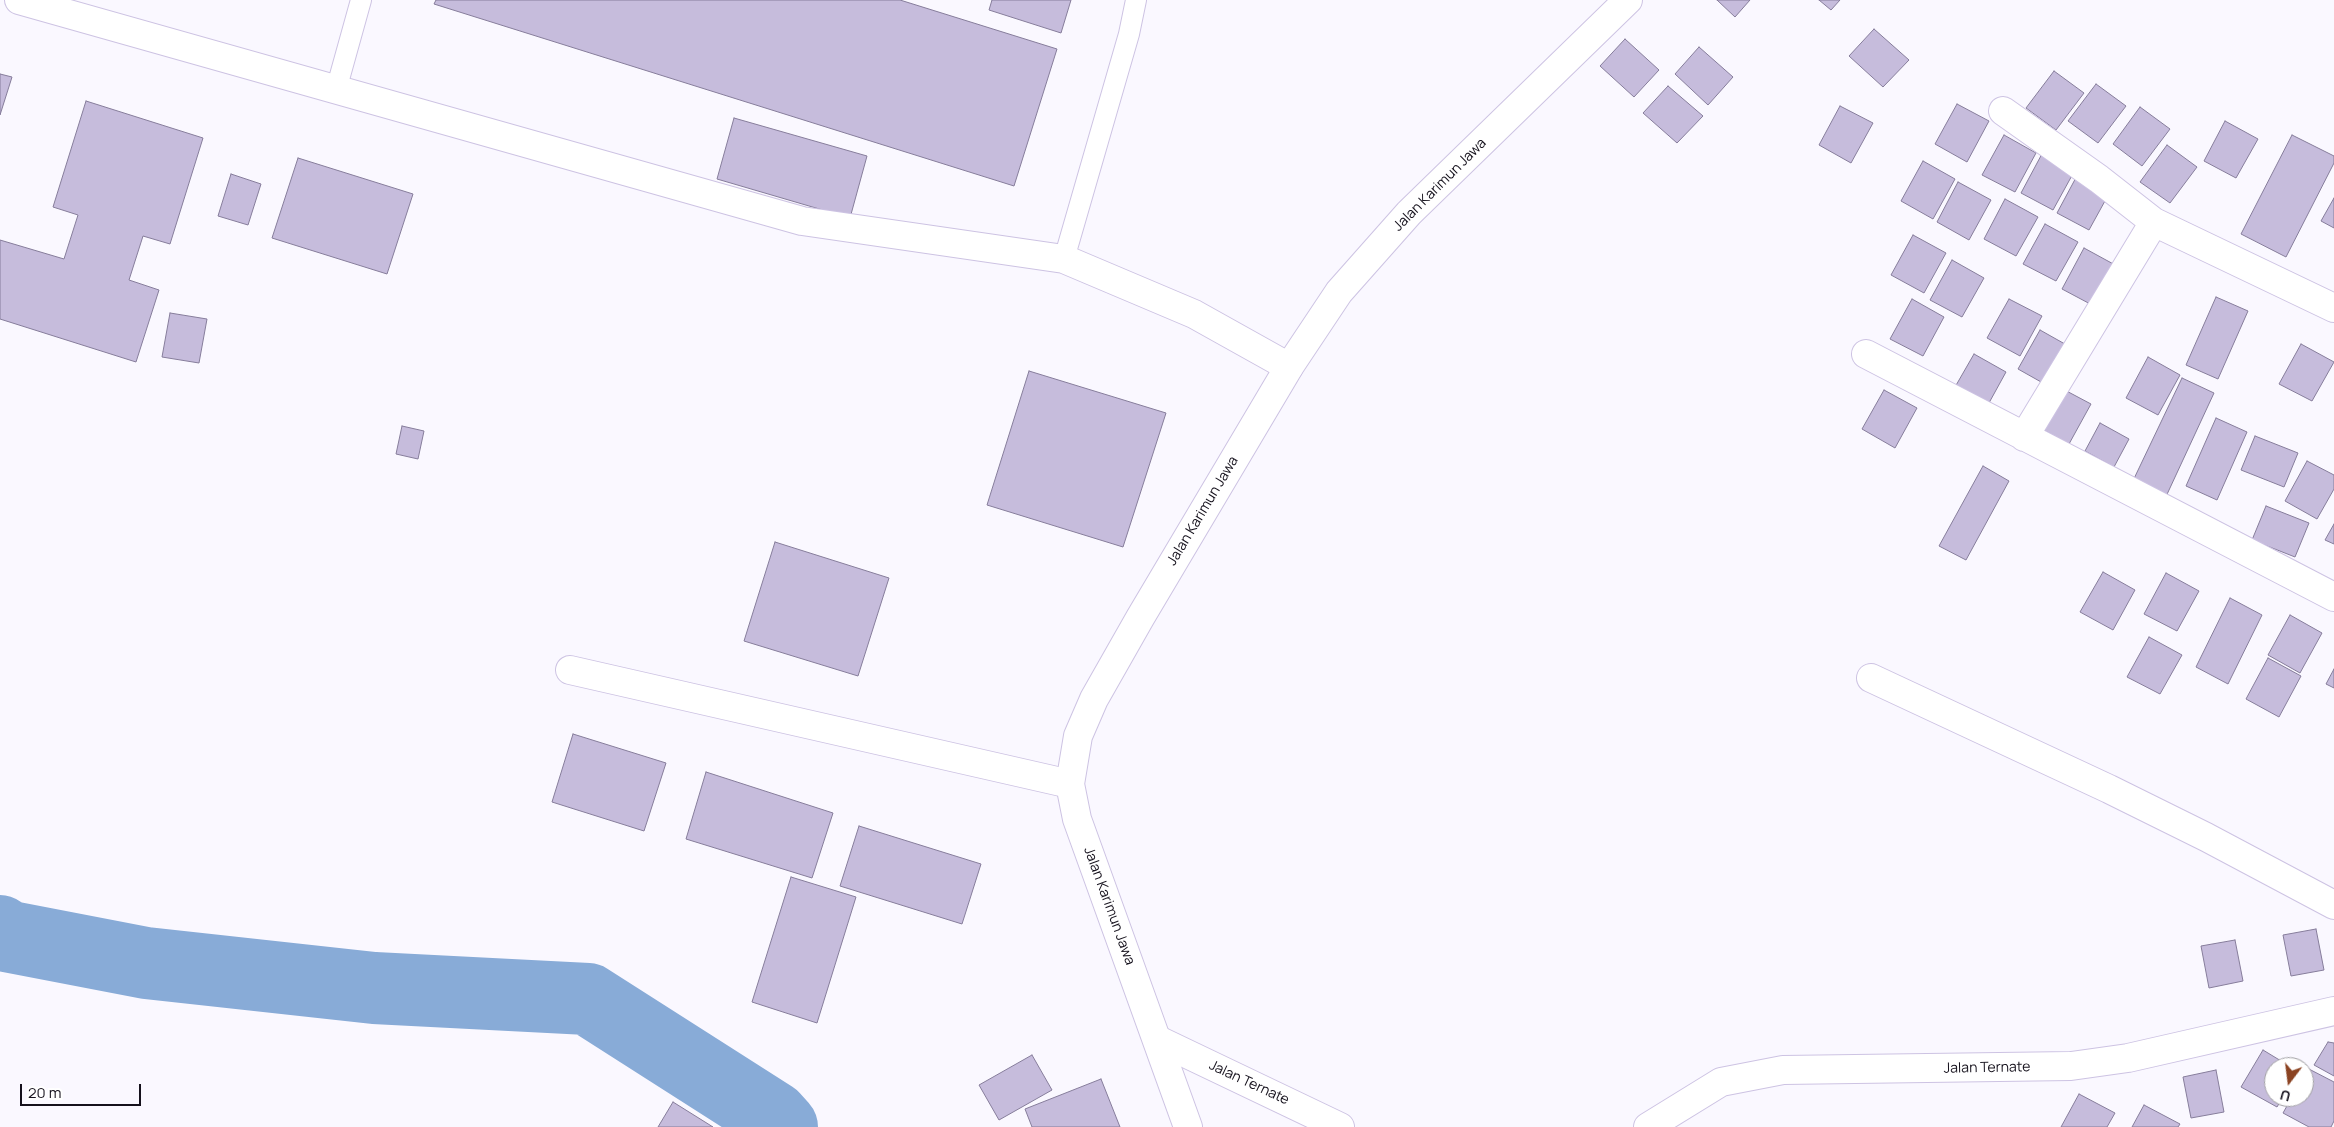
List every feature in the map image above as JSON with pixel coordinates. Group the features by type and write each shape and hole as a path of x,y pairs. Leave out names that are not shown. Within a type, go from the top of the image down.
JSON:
{"street":[{"path":"19,0 802,222 1064,258 1194,314 1289,367"},
{"name":"Jalan Karimun Jawa","path":"1188,1127 1077,819 1070,784 1078,736 1094,699 1289,367 1339,292 1409,213 1628,0"},
{"path":"2004,111 2099,179 2154,222 2334,308"},
{"path":"2024,437 2154,222"},
{"path":"1866,354 2334,597"},
{"path":"570,670 1070,784"},
{"path":"1871,678 2108,788 2206,837 2334,905"},
{"name":"Jalan Ternate","path":"1648,1127 1665,1114 1721,1082 1783,1070 2071,1066 2128,1058 2333,1013"},
{"name":"Jalan Ternate","path":"1158,1040 1340,1127"}],"lane":[{"path":"336,90 361,0"},
{"path":"1064,258 1129,34 1136,0"}],"building":[{"path":"436,0 900,0 1057,49 1014,186 434,4"},
{"path":"992,0 1071,0 1061,33 989,10"},
{"path":"1717,0 1750,0 1735,17"},
{"path":"1819,0 1840,0 1831,10"},
{"path":"1874,29 1909,60 1883,87 1849,56"},
{"path":"1625,39 1659,70 1634,97 1600,66"},
{"path":"1699,47 1733,77 1708,105 1675,74"},
{"path":"2054,71 2084,93 2056,130 2026,108"},
{"path":"0,74 12,77 0,115"},
{"path":"2096,84 2126,106 2098,143 2068,121"},
{"path":"1668,86 1703,116 1677,143 1643,113"},
{"path":"86,101 203,138 170,244 143,236 129,280 159,290 136,362 0,319 0,240 64,259 78,215 53,207"},
{"path":"1957,104 1989,121 1967,162 1935,144"},
{"path":"1840,106 1873,123 1851,163 1819,145"},
{"path":"2140,107 2170,129 2142,166 2113,144"},
{"path":"734,118 867,156 850,218 717,179"},
{"path":"2225,121 2258,139 2236,178 2204,161"},
{"path":"2004,135 2036,153 2015,192 1982,175"},
{"path":"2292,135 2334,156 2334,163 2286,257 2241,234"},
{"path":"2167,145 2197,167 2170,203 2140,182"},
{"path":"2043,152 2075,170 2053,210 2021,193"},
{"path":"298,158 413,194 387,274 272,238"},
{"path":"1923,161 1955,179 1933,219 1901,201"},
{"path":"2079,172 2111,190 2089,230 2057,213"},
{"path":"231,174 261,184 248,225 218,216"},
{"path":"1958,182 1991,200 1969,240 1937,222"},
{"path":"2334,198 2334,228 2321,221"},
{"path":"2005,199 2038,217 2016,256 1984,239"},
{"path":"2045,224 2078,242 2056,281 2023,264"},
{"path":"1913,235 1946,253 1924,293 1891,275"},
{"path":"2084,248 2117,266 2094,306 2062,289"},
{"path":"1952,260 1984,278 1962,317 1930,300"},
{"path":"2216,297 2248,311 2218,379 2186,365"},
{"path":"1912,299 1944,317 1923,356 1890,339"},
{"path":"2009,299 2042,316 2020,356 1987,338"},
{"path":"170,313 207,319 199,363 162,357"},
{"path":"2040,330 2072,348 2050,387 2018,369"},
{"path":"2301,344 2334,362 2312,401 2279,384"},
{"path":"1974,354 2006,372 1984,412 1951,394"},
{"path":"2148,357 2180,375 2158,415 2126,398"},
{"path":"1029,371 1166,413 1123,547 987,505"},
{"path":"2182,378 2214,393 2163,503 2130,487"},
{"path":"2059,387 2091,404 2069,444 2036,426"},
{"path":"1884,390 1917,408 1895,448 1862,429"},
{"path":"2216,418 2247,432 2217,500 2186,486"},
{"path":"2100,423 2129,439 2114,467 2085,451"},
{"path":"402,426 424,431 418,459 396,454"},
{"path":"2255,436 2298,453 2284,487 2241,470"},
{"path":"2307,461 2334,475 2334,489 2317,519 2285,501"},
{"path":"1983,466 2009,481 1966,560 1939,546"},
{"path":"2266,506 2309,523 2295,557 2252,540"},
{"path":"2334,524 2334,544 2325,540"},
{"path":"775,542 889,578 858,676 744,641"},
{"path":"2103,572 2135,590 2113,630 2080,612"},
{"path":"2166,573 2199,591 2177,631 2144,614"},
{"path":"2230,598 2262,615 2228,684 2196,667"},
{"path":"2290,615 2322,633 2300,673 2268,655"},
{"path":"2149,637 2182,655 2160,694 2127,677"},
{"path":"2268,658 2301,676 2279,717 2246,699"},
{"path":"2334,669 2334,688 2326,684"},
{"path":"573,734 666,763 644,831 552,802"},
{"path":"706,772 833,813 812,878 686,839"},
{"path":"859,826 981,864 962,924 840,886"},
{"path":"791,877 856,897 817,1023 752,1002"},
{"path":"2316,929 2324,970 2291,976 2283,935"},
{"path":"2235,940 2243,981 2209,988 2201,946"},
{"path":"2328,1042 2334,1043 2334,1076 2314,1065"},
{"path":"2263,1050 2275,1057 2264,1057 2264,1100 2241,1087"},
{"path":"1032,1055 1052,1090 999,1120 979,1085"},
{"path":"2216,1070 2224,1112 2191,1118 2183,1077"},
{"path":"2314,1072 2334,1082 2334,1121 2331,1127 2309,1127 2283,1113 2286,1107 2314,1107"},
{"path":"1101,1079 1120,1127 1032,1127 1025,1109"},
{"path":"2079,1094 2115,1113 2107,1127 2061,1127"},
{"path":"673,1102 713,1127 658,1127"},
{"path":"2144,1105 2180,1124 2178,1127 2132,1127"}],"waterway":[{"path":"0,931 6,936 146,963 374,988 588,999 773,1117 782,1127"}]}
